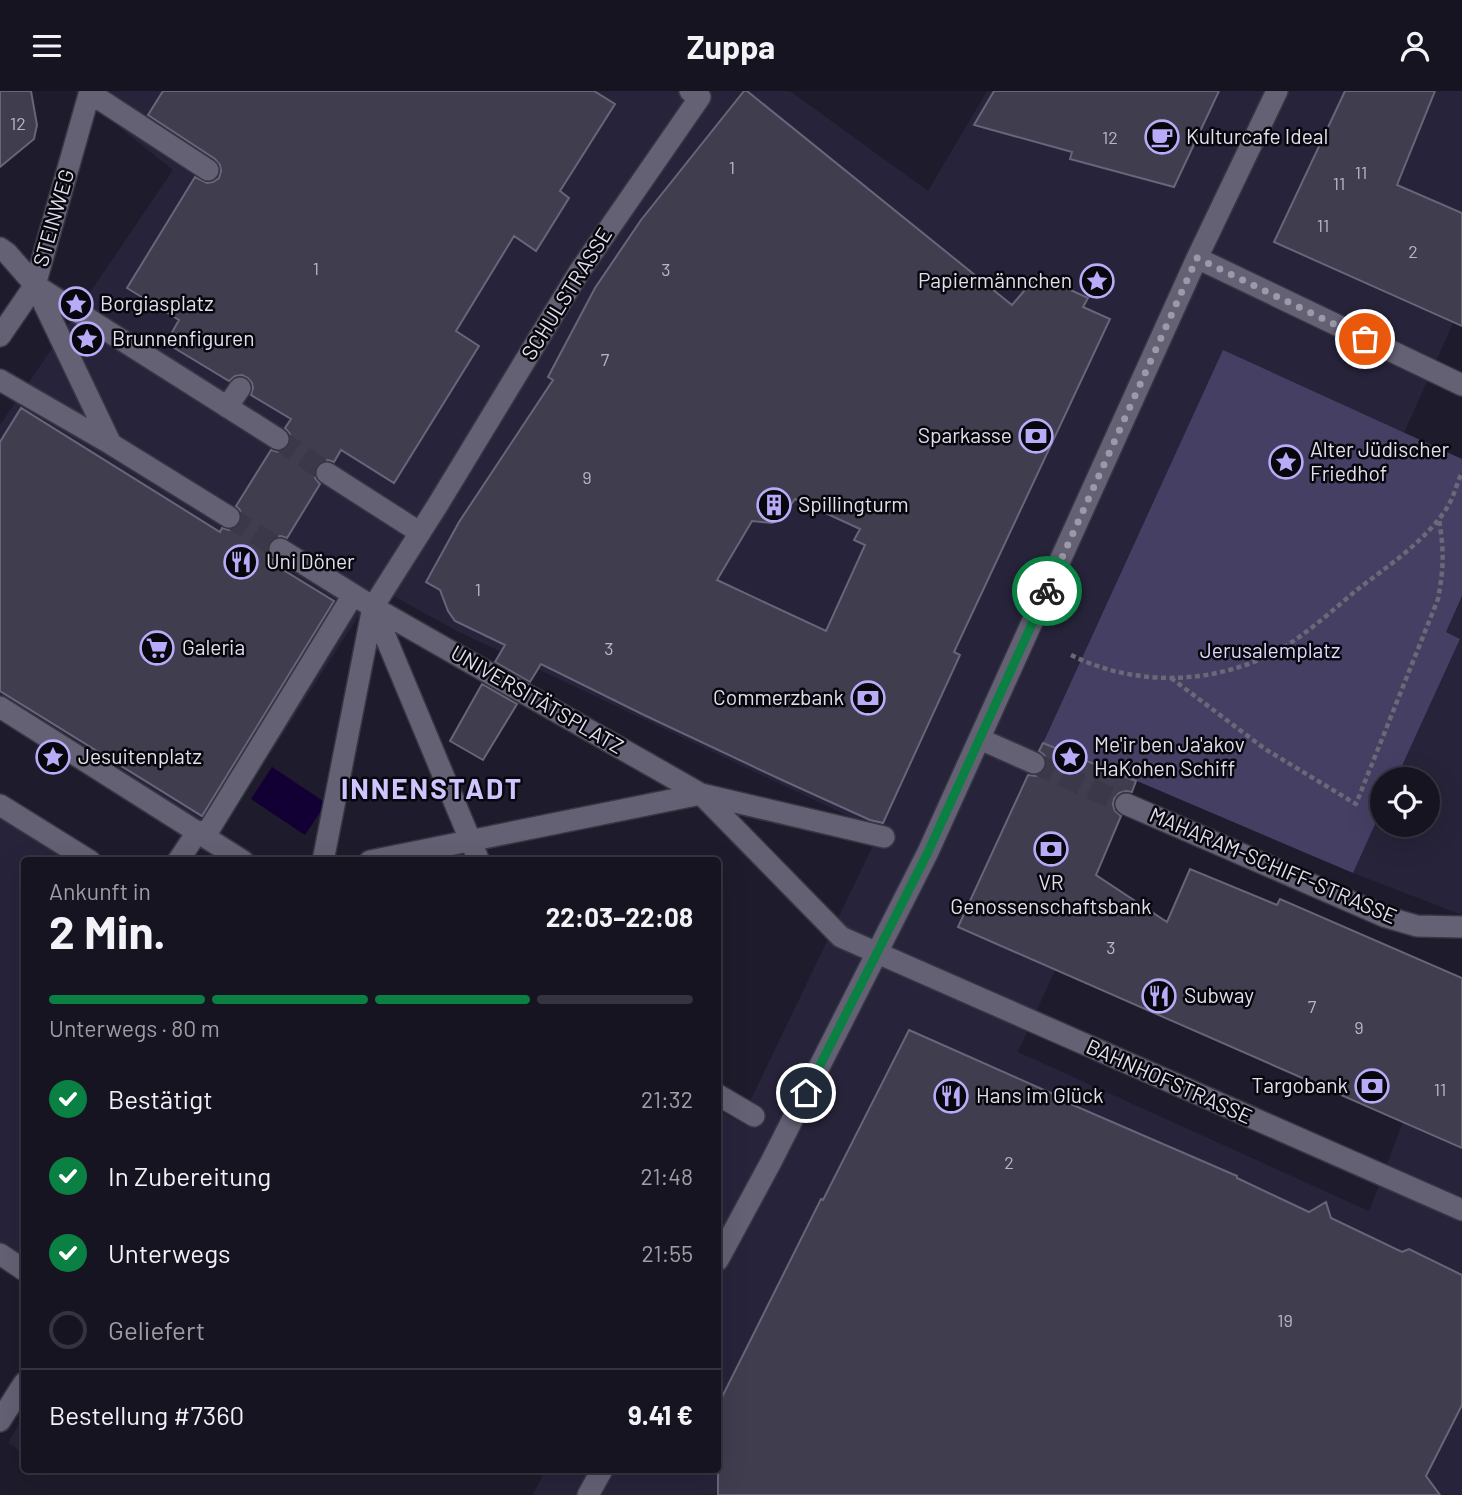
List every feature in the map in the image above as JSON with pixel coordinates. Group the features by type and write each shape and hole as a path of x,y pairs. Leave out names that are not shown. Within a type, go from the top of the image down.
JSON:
{"street":[{"name":"SCHULSTRASSE","path":"419,532 554,311 621,209 700,97 690,91"},
{"path":"721,1254 771,1162 928,852 1197,258 1277,91"},
{"path":"90,92 208,170"},
{"name":"STEINWEG","path":"0,336 35,285 90,92"},
{"path":"3,251 35,285 278,439"},
{"path":"1197,258 1462,385"},
{"path":"35,285 111,444"},
{"path":"0,380 229,517"},
{"path":"227,407 240,388"},
{"path":"324,857 373,607 419,532 327,473"},
{"name":"UNIVERSITÄTSPLATZ","path":"280,549 373,607 701,794 841,937 877,953"},
{"path":"182,857 202,834 353,595"},
{"path":"373,607 477,857"},
{"path":"0,707 237,857"},
{"path":"980,739 1034,763"},
{"name":"UNIVERSITÄTSPLATZ","path":"390,857 701,794 884,837"},
{"name":"MAHARAM-SCHIFF-STRASSE","path":"1126,804 1386,917 1417,926 1462,927"},
{"path":"0,805 84,857"},
{"name":"BAHNHOFSTRASSE","path":"877,953 1462,1210"},
{"path":"721,1097 754,1115"},
{"path":"0,1254 21,1269"},
{"path":"0,1421 21,1388"},
{"path":"588,1495 600,1473"}],"path":[{"path":"1071,655 1117,671 1171,678 1218,673 1253,663 1283,647 1410,547 1439,519 1449,504 1462,472"},
{"path":"1171,678 1265,749 1356,804 1438,599 1444,549 1439,519"}],"shaded area":[{"path":"74,91 790,91 928,191 987,91 1462,91 1462,303 1404,433 1223,351 1044,740 1136,781 1018,1052 1369,1211 1403,1122 1462,986 1462,1495 532,1495 544,1473 721,1473 721,1112 740,1122 880,831 457,631 377,587 222,829 209,844 0,715 0,425 173,170"},
{"path":"1462,596 1462,915 1353,873 1370,835 1440,837 1440,767 1401,767 1460,639 1446,632"},
{"path":"272,767 326,803 305,835 251,799"},
{"path":"0,814 68,857 21,857 21,1257 0,1244"},
{"path":"21,1420 21,1451 8,1443"}],"green space":[{"name":"Jerusalemplatz","path":"1223,350 1462,459 1462,596 1446,632 1460,639 1401,767 1370,767 1370,835 1353,873 1043,743"}],"building":[{"path":"0,91 31,91 37,125 34,139 0,167"},
{"path":"163,91 594,91 615,104 560,191 569,198 536,251 514,236 456,331 479,346 394,483 341,450 334,462 322,461 316,467 315,478 320,484 287,538 274,537 269,543 267,549 272,563 334,601 202,816 0,691 0,442 21,408 220,532 222,528 229,530 240,524 242,517 236,506 271,450 283,451 289,447 291,440 285,428 291,419 251,395 253,388 248,378 235,376 229,381 166,343 179,320 127,288 195,177 207,183 213,182 219,178 221,171 215,159 148,115"},
{"path":"744,91 747,91 1012,305 1038,275 1088,298 1083,307 1110,319 954,652 960,655 883,823 870,820 782,780 541,664 530,682 495,662 505,645 455,621 440,590 426,582 459,522 553,380 548,377 595,288 641,220","holes":["795,499 860,529 854,540 865,545 826,631 717,580 752,521 772,523 781,519"]},
{"path":"994,91 1219,91 1174,187 1070,159 1072,152 974,125"},
{"path":"1345,91 1435,91 1397,185 1462,213 1462,326 1274,242"},
{"path":"482,684 517,704 483,760 450,741"},
{"path":"1043,743 1136,781 1132,792 1119,793 1114,799 1115,811 1121,816 1096,875 1167,922 1190,869 1277,905 1280,899 1462,978 1462,1148 958,927 1028,775 1036,776 1046,769 1047,761 1039,751"},
{"path":"909,1030 1237,1176 1309,1212 1326,1202 1331,1218 1402,1252 1409,1249 1462,1275 1462,1405 1426,1476 1440,1495 718,1495 718,1473 721,1473 721,1399 821,1199 823,1200"}],"tunnel":[{"path":"278,439 327,473"},
{"path":"229,517 280,549"},
{"path":"1034,763 1126,804"}],"way so far":[{"path":"1047,591 1197,258 1365,339"}],"place":[{"name":"Kulturcafe Ideal","path":"1162,137"},
{"name":"Papiermännchen","path":"1097,281"},
{"name":"Borgiasplatz","path":"76,304"},
{"name":"Brunnenfiguren","path":"87,339"},
{"name":"Sparkasse","path":"1036,436"},
{"name":"Alter Jüdischer Friedhof","path":"1286,462"},
{"name":"Spillingturm","path":"774,505"},
{"name":"Uni Döner","path":"241,562"},
{"name":"Galeria","path":"157,648"},
{"name":"Commerzbank","path":"868,698"},
{"name":"Jesuitenplatz","path":"53,757"},
{"name":"Me'ir ben Ja'akov HaKohen Schiff","path":"1070,757"},
{"name":"VR Genossenschaftsbank","path":"1051,849"},
{"name":"Subway","path":"1159,996"},
{"name":"Targobank","path":"1372,1086"},
{"name":"Hans im Glück","path":"951,1096"}],"district":[{"name":"INNENSTADT","path":"432,789"}],"route":[{"path":"806,1093 928,852 1047,591"}]}
